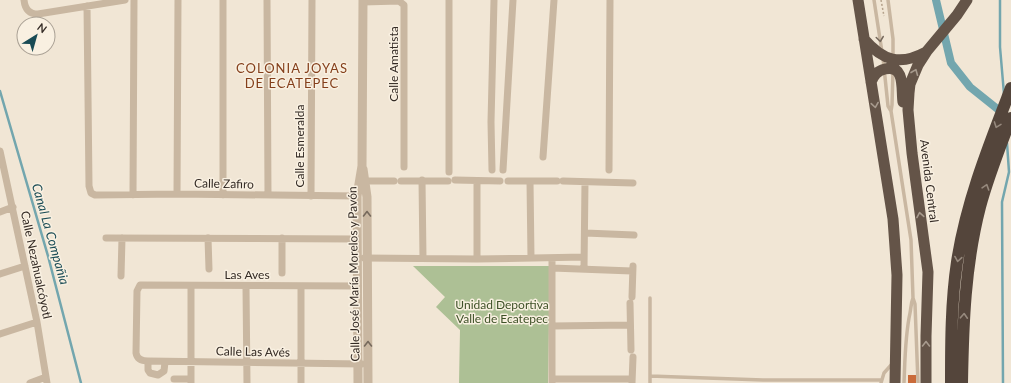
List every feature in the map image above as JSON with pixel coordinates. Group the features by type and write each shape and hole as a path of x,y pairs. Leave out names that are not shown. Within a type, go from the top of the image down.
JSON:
{"highway":[{"path":"858,0 894,226 897,289 895,383"},
{"name":"Avenida Central","path":"926,383 928,272 917,199 908,110 910,84 914,73 927,51 967,0"},
{"path":"864,39 882,55 900,76 902,81 903,99 908,110"},
{"path":"871,82 875,74 890,66 927,51"},
{"path":"962,383 965,292 970,258 971,223 980,174 1011,88"},
{"path":"951,383 953,297 957,262 1011,118"}],"street":[{"path":"25,4 32,13 38,14 125,0"},
{"path":"133,194 134,0"},
{"path":"177,194 178,0"},
{"path":"223,0 223,195"},
{"path":"267,0 268,195"},
{"name":"Calle Esmeralda","path":"311,196 312,0"},
{"path":"449,0 449,172"},
{"path":"492,170 491,122 494,0"},
{"path":"503,170 513,0"},
{"path":"543,157 554,0"},
{"path":"609,170 610,0"},
{"name":"Calle José María Morelos y Pavón","path":"363,1 362,182 367,197 368,383"},
{"name":"Calle Amatista","path":"363,1 399,1 404,5 404,167"},
{"name":"Calle Zafiro","path":"87,6 89,186 91,193 95,195 177,194 357,196"},
{"path":"491,122 506,123"},
{"name":"Calle Nezahualcóyotl","path":"0,151 37,322 46,380"},
{"path":"422,180 423,258"},
{"path":"362,182 422,180 448,181"},
{"path":"456,180 500,181"},
{"path":"477,181 477,259"},
{"path":"508,181 633,183"},
{"path":"530,181 531,258"},
{"name":"Calle José María Morelos y Pavón","path":"358,383 356,286 358,258 357,196 362,182"},
{"path":"584,269 585,182"},
{"path":"0,212 12,208"},
{"path":"585,233 634,235"},
{"path":"106,238 357,238"},
{"path":"121,276 122,238"},
{"path":"208,238 209,269"},
{"path":"282,238 282,273"},
{"path":"358,258 477,259 584,257"},
{"path":"552,258 552,268 552,381 632,381 630,325 632,268 552,268"},
{"path":"0,274 25,266"},
{"name":"Las Aves","path":"138,358 136,353 136,291 138,287 143,285 246,287 356,286"},
{"path":"174,379 191,381 191,286"},
{"path":"301,286 301,383"},
{"path":"246,287 248,363 247,383"},
{"path":"0,334 37,322"},
{"path":"552,326 630,325"},
{"name":"Calle Las Avés","path":"138,358 148,361 164,362 192,361 368,364"},
{"path":"148,361 148,370 150,373 158,375 164,371 164,362"},
{"path":"30,383 46,380"}],"lane":[{"path":"874,0 882,55"},
{"path":"888,0 893,39 888,106 891,111"},
{"path":"890,66 891,111 910,240 913,298 915,304 918,383"},
{"path":"650,298 650,383"},
{"path":"904,383 907,324 913,298"},
{"path":"650,376 721,381 763,382 881,381 888,368 895,362"}],"green space":[{"name":"Unidad Deportiva Valle de Ecatepec","path":"413,266 550,266 548,383 459,383 460,330 436,307 445,297"}],"building":[{"path":"908,375 916,375 916,383 908,383"}],"waterway":[{"path":"936,0 951,63 970,87 1005,115"},
{"path":"1000,0 1000,47 1004,94"},
{"name":"Canal La Compañia","path":"0,91 48,256 81,383"},
{"path":"1003,383 1002,202 1009,172 1007,143"}],"district":[{"name":"COLONIA JOYAS DE ECATEPEC","path":"292,76"}]}
